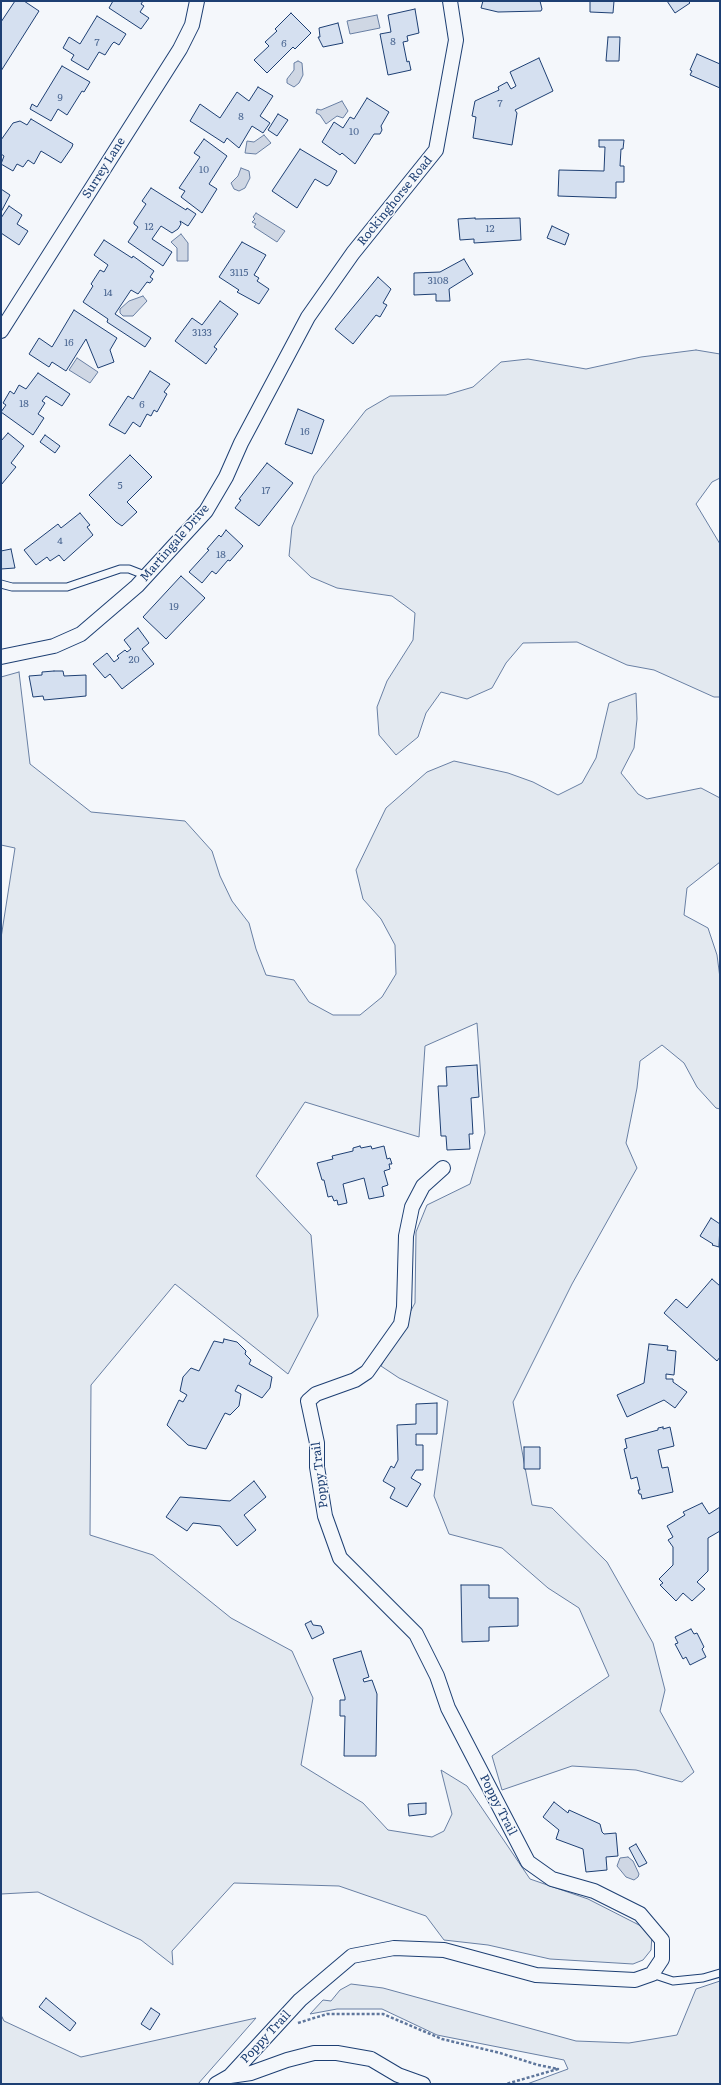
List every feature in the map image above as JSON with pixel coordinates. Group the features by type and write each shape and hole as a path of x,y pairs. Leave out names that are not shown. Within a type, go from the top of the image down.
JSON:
{"street":[{"name":"Surrey Lane","path":"1,331 180,49 192,25 197,1"},
{"name":"Rockinghorse Road","path":"308,317 353,253 436,150 456,40 450,1"},
{"name":"Martingale Drive","path":"1,657 54,646 81,634 146,576 206,511 226,477 241,444 308,317"},
{"name":"Poppy Trail","path":"216,2084 230,2076 300,2000 352,1956 394,1948 444,1950 536,1975 635,1980 652,1974 662,1959 662,1940 640,1914 594,1891 552,1879 528,1862 448,1708 437,1676 416,1634 340,1558 325,1516 317,1467 317,1443 308,1401 316,1394 355,1380 367,1372 401,1324 404,1307 406,1236 412,1207 423,1186 443,1168"},
{"path":"230,2076 251,2073 287,2060 314,2053 337,2053 371,2059 398,2075 423,2084"}],"lane":[{"path":"1,584 12,587 67,587 120,569 129,569 146,576"},
{"path":"652,1974 673,1981 703,1978 720,1973"}],"path":[{"path":"294,2025 327,2014 383,2014 442,2039 558,2069 506,2084"}],"shaded area":[{"path":"377,15 380,28 350,34 347,21"},
{"path":"298,61 302,63 303,75 299,83 294,87 287,83 287,79 294,70 294,63"},
{"path":"342,101 348,111 343,118 337,116 326,124 320,115 316,113 317,109 321,110"},
{"path":"264,135 271,143 256,154 245,153 247,141 254,142"},
{"path":"241,168 249,171 250,178 245,188 239,191 234,189 231,183 238,176"},
{"path":"256,213 285,231 277,242 254,227 256,224 252,222 255,219 253,217"},
{"path":"181,234 188,243 188,261 177,261 177,248 171,242"},
{"path":"143,296 147,301 133,316 123,316 120,313 120,309 129,301"},
{"path":"696,350 720,354 720,478 712,482 696,504 720,544 720,697 714,697 654,670 627,665 577,642 523,643 506,663 492,688 467,699 441,692 426,713 418,737 396,755 379,735 377,707 387,681 413,640 415,613 392,596 337,588 311,577 289,556 292,527 314,476 366,410 390,396 446,395 473,387 501,362 528,359 586,369 641,357"},
{"path":"77,358 98,372 90,383 69,370"},
{"path":"19,672 30,764 91,812 185,821 212,851 220,876 232,901 249,923 256,949 266,975 294,980 309,1002 333,1015 360,1015 382,997 396,974 395,945 381,919 363,899 356,870 386,808 427,772 454,761 508,773 533,782 558,795 582,783 596,758 609,703 636,693 637,719 634,748 621,773 638,794 647,799 701,788 720,798 720,862 687,888 684,915 708,928 717,955 720,978 720,1109 716,1108 697,1087 684,1063 662,1045 640,1061 637,1088 626,1143 637,1168 572,1284 513,1402 532,1505 552,1508 607,1562 653,1643 665,1690 660,1711 694,1772 682,1782 636,1770 572,1766 502,1790 492,1756 609,1676 579,1608 548,1588 502,1548 449,1534 434,1496 448,1401 399,1378 381,1366 415,1303 416,1232 427,1205 470,1184 485,1133 477,1023 425,1046 419,1137 305,1102 256,1176 311,1235 318,1316 288,1374 175,1284 91,1385 90,1535 153,1555 231,1618 292,1651 313,1698 301,1765 363,1803 388,1830 432,1837 444,1831 452,1814 441,1770 467,1786 530,1879 588,1899 639,1925 652,1935 651,1950 643,1960 633,1964 550,1959 488,1945 444,1940 426,1916 339,1886 234,1883 172,1951 173,1965 141,1940 38,1892 1,1894 1,938 15,848 1,845 1,677"},
{"path":"628,1857 633,1861 639,1874 634,1880 626,1877 617,1866 620,1858"},
{"path":"720,1981 720,2084 527,2084 568,2069 564,2060 437,2035 382,2009 337,2009 310,2014 323,2000 331,2001 340,1990 351,1984 383,1988 576,2041 629,2043 677,2035 696,1989"},
{"path":"1,2015 4,2021 81,2057 256,2018 198,2084 1,2084"}],"building":[{"path":"15,1 24,1 39,11 1,71 1,22"},
{"path":"113,1 143,1 141,4 144,6 140,12 149,18 141,29 109,8"},
{"path":"483,1 540,1 542,9 541,11 498,12 481,8"},
{"path":"590,1 614,1 613,13 590,12"},
{"path":"667,1 688,1 690,3 675,13"},
{"path":"415,9 419,33 407,36 408,41 403,42 407,62 409,61 411,70 388,75 380,34 391,32 388,15"},
{"path":"291,13 311,33 295,49 293,47 267,73 254,60 269,46 265,42 277,31 275,29"},
{"path":"97,16 126,34 119,45 114,42 112,44 105,55 99,52 88,70 71,60 74,55 63,48 69,37 80,44"},
{"path":"338,23 343,43 323,47 318,37 320,37 319,28"},
{"path":"608,37 620,37 619,61 606,61"},
{"path":"697,54 720,64 720,88 690,75 692,71 690,70"},
{"path":"539,58 553,91 515,110 517,113 512,145 473,138 476,117 472,116 475,101 499,90 498,87 507,82 511,89 516,86 510,72"},
{"path":"62,66 90,82 84,92 82,91 67,115 58,109 51,121 30,109 32,104 37,107"},
{"path":"258,87 273,96 260,116 270,123 263,133 252,126 239,148 227,138 224,143 190,121 200,104 220,118 237,92 249,101"},
{"path":"367,98 389,112 381,126 382,130 380,134 374,134 355,164 342,153 340,155 322,142 334,122 343,128 350,117 354,119"},
{"path":"278,114 288,120 277,136 268,130"},
{"path":"31,119 73,144 72,147 61,163 41,151 34,164 28,160 23,167 17,164 13,171 1,164 4,156 1,154 1,140 13,123 20,121 27,125"},
{"path":"204,139 227,156 209,184 217,189 202,213 181,197 185,191 179,188 200,157 194,153"},
{"path":"599,140 624,140 623,149 621,149 620,166 624,166 624,182 616,182 616,198 558,196 559,170 604,171 605,147 599,147"},
{"path":"300,149 337,171 330,184 327,186 315,179 297,208 272,191"},
{"path":"151,188 186,210 187,208 196,214 188,226 180,221 181,224 178,229 172,233 161,226 152,239 172,252 163,266 128,242 138,227 134,224 134,222 146,204 142,201"},
{"path":"1,189 10,195 1,212"},
{"path":"9,206 22,215 17,224 28,231 19,245 1,233 1,218"},
{"path":"520,218 521,240 474,243 474,239 460,240 458,219"},
{"path":"552,226 569,234 565,245 547,238"},
{"path":"104,240 132,258 133,256 154,271 150,277 153,279 150,283 147,282 138,294 131,290 115,314 151,338 145,347 107,322 108,319 83,302 93,286 91,284 100,270 104,272 108,265 94,255"},
{"path":"242,242 266,255 254,275 259,278 257,281 269,289 259,304 237,292 239,290 219,277"},
{"path":"464,259 473,274 449,289 450,301 436,301 436,294 414,295 414,273 440,272"},
{"path":"378,277 391,289 383,303 387,305 380,317 376,315 353,344 335,329"},
{"path":"220,301 238,314 214,347 217,349 206,364 175,341 192,318 202,325"},
{"path":"74,310 117,338 110,350 114,362 98,368 86,339 66,371 52,362 49,367 29,354 39,338 52,347"},
{"path":"150,371 170,384 164,392 167,394 157,412 154,410 151,416 147,414 140,427 133,422 125,434 109,425 128,396 133,399"},
{"path":"38,373 70,394 62,406 46,396 42,401 45,403 38,414 44,418 33,435 1,412 6,405 3,403 10,391 14,394 19,385 26,389"},
{"path":"298,409 324,420 312,454 285,444"},
{"path":"8,433 24,446 11,463 16,467 1,485 1,441"},
{"path":"45,435 60,446 55,453 40,442"},
{"path":"130,455 152,477 127,502 137,512 122,526 89,495"},
{"path":"267,463 293,483 259,526 235,508 241,500 239,499"},
{"path":"80,513 90,525 87,527 93,535 64,561 59,555 50,561 47,557 36,565 24,550 58,524 61,528"},
{"path":"226,530 243,546 216,574 212,571 202,583 189,572 209,550 207,549 219,535 221,537"},
{"path":"11,549 15,568 1,569 1,551"},
{"path":"181,576 205,598 166,639 143,617"},
{"path":"138,628 149,643 142,649 154,664 122,689 110,674 105,678 93,664 107,653 114,662 119,658 117,656 125,650 127,652 131,649 124,640"},
{"path":"63,671 64,676 86,675 86,696 44,700 43,696 33,697 29,676 42,675 42,672"},
{"path":"477,1065 479,1097 471,1098 473,1134 469,1134 470,1149 447,1150 446,1136 441,1136 438,1086 447,1086 446,1067"},
{"path":"360,1146 361,1148 371,1146 372,1149 384,1146 387,1159 390,1158 392,1164 389,1164 390,1169 384,1171 388,1185 382,1187 384,1196 369,1199 364,1178 343,1184 347,1203 338,1205 337,1200 334,1201 332,1196 328,1197 324,1180 322,1180 317,1163 333,1159 332,1156 353,1151 353,1148"},
{"path":"711,1218 720,1224 719,1247 712,1245 713,1244 700,1236"},
{"path":"712,1279 720,1286 720,1357 717,1361 664,1313 676,1299 687,1308"},
{"path":"224,1339 237,1342 246,1351 245,1354 251,1360 249,1364 272,1377 270,1388 262,1398 238,1385 235,1391 241,1394 239,1406 230,1415 225,1413 206,1449 188,1445 167,1425 179,1400 183,1402 187,1395 180,1391 183,1377 191,1368 199,1371 214,1341 223,1343"},
{"path":"649,1344 668,1346 667,1350 676,1351 674,1375 666,1374 666,1379 673,1379 673,1382 687,1392 675,1408 664,1400 627,1417 617,1395 644,1383"},
{"path":"437,1403 437,1434 416,1434 416,1445 423,1445 423,1470 416,1470 411,1478 421,1484 407,1507 390,1498 395,1488 383,1481 391,1466 394,1468 398,1460 397,1425 416,1424 416,1404"},
{"path":"663,1427 663,1429 670,1427 674,1446 658,1450 662,1468 668,1467 673,1492 642,1499 638,1490 640,1490 637,1477 631,1479 624,1449 627,1448 625,1439 658,1430 658,1428"},
{"path":"524,1447 540,1447 540,1469 524,1469"},
{"path":"254,1481 266,1497 244,1515 256,1530 237,1546 220,1526 193,1523 187,1531 166,1517 180,1497 230,1501"},
{"path":"702,1503 709,1514 720,1507 720,1531 708,1538 708,1571 697,1582 705,1589 692,1601 683,1593 676,1601 660,1585 663,1583 659,1579 673,1565 673,1547 668,1540 673,1537 667,1526 685,1515 683,1512"},
{"path":"461,1585 489,1585 489,1598 518,1598 518,1626 489,1627 489,1641 462,1642"},
{"path":"311,1621 313,1625 321,1626 324,1633 312,1639 305,1624"},
{"path":"691,1629 694,1634 697,1633 704,1647 702,1649 706,1657 690,1665 686,1657 683,1659 675,1644 678,1643 675,1637"},
{"path":"361,1651 369,1677 363,1679 364,1682 372,1680 377,1694 376,1756 344,1756 345,1716 340,1716 340,1700 345,1700 345,1697 333,1659"},
{"path":"554,1802 568,1813 569,1810 600,1824 604,1834 616,1833 618,1856 606,1857 607,1870 586,1872 583,1849 556,1839 559,1830 543,1817"},
{"path":"426,1803 426,1814 409,1816 408,1804"},
{"path":"636,1844 647,1863 639,1867 629,1848"},
{"path":"46,1998 76,2023 70,2031 39,2007"},
{"path":"151,2008 160,2014 150,2030 141,2024"}]}
